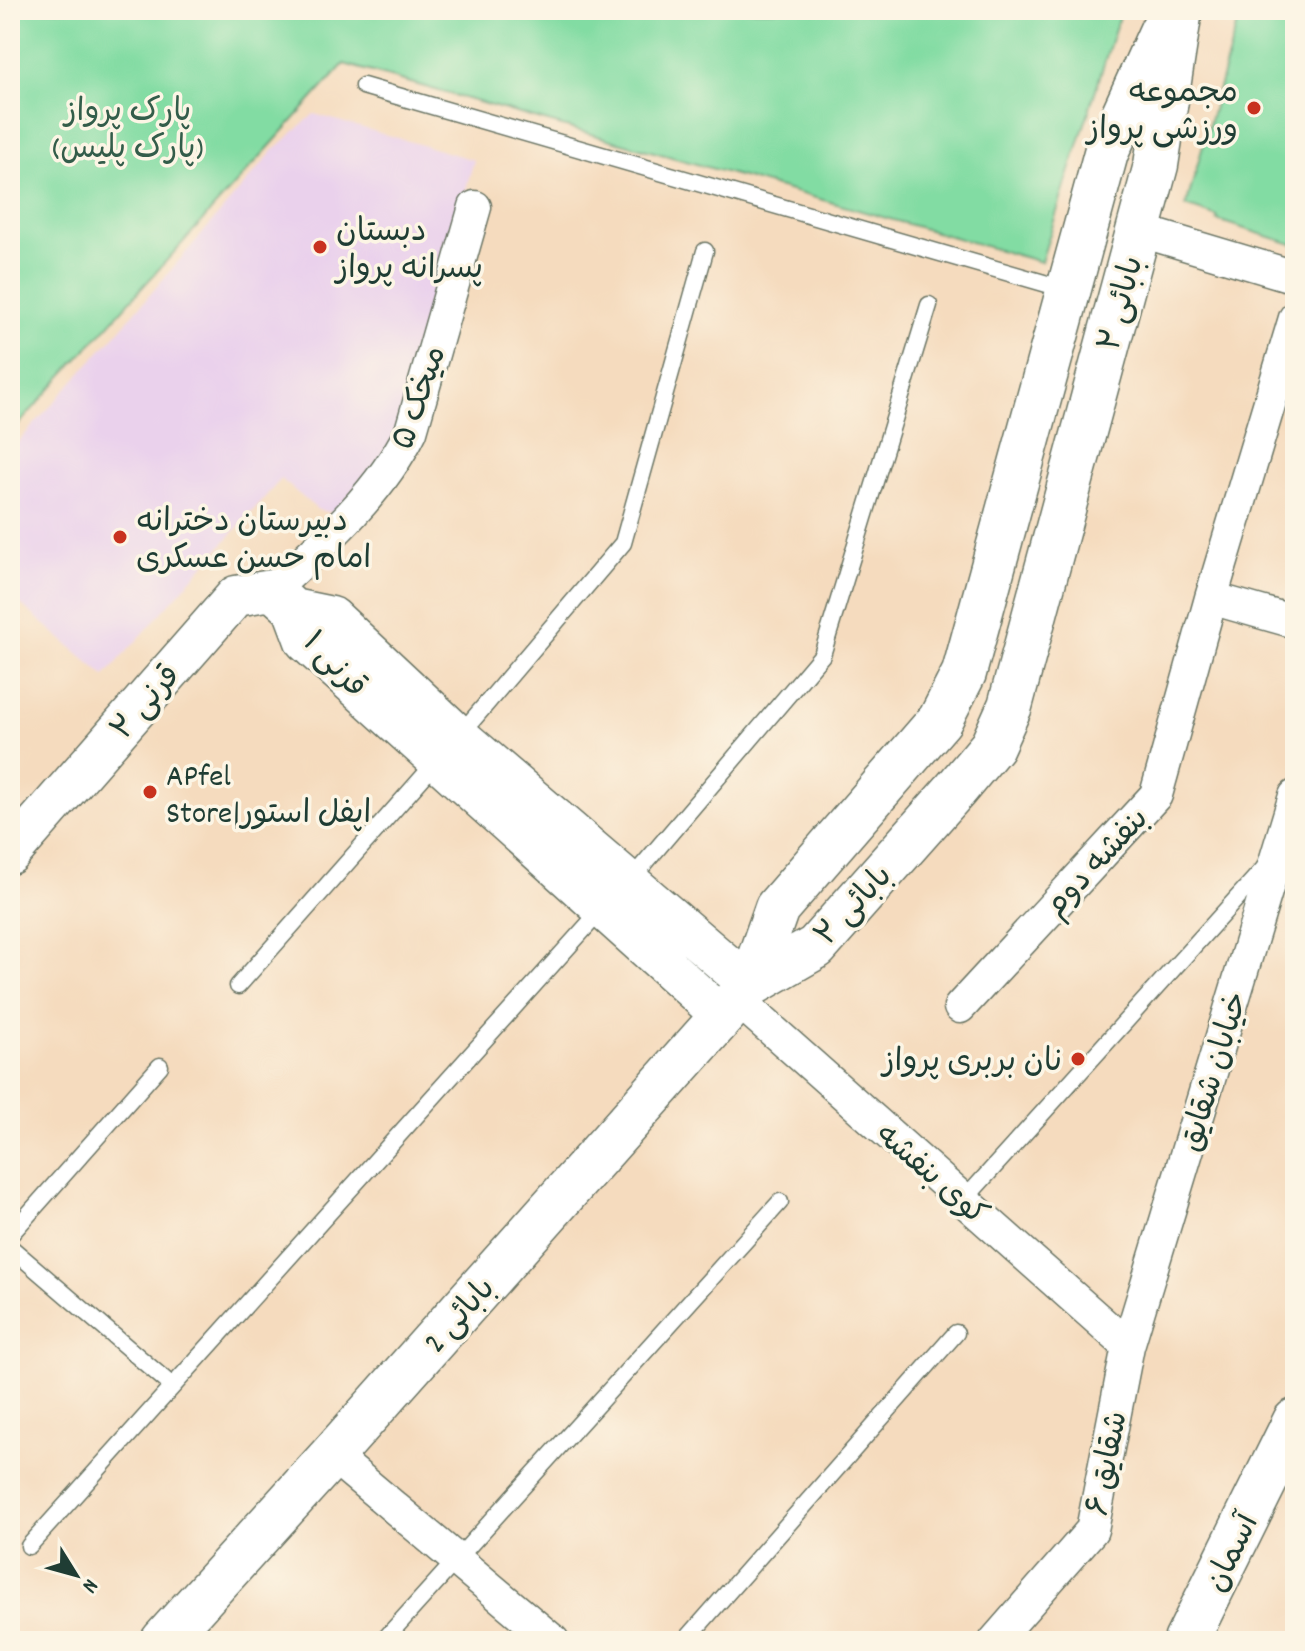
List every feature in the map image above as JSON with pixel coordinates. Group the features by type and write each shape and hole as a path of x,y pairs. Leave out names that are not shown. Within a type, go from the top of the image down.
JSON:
{"main road":[{"name":"بابائی ۲","path":"736,1000 777,908 940,720 964,673 1106,153 1172,10"},
{"name":"بابائی ۲","path":"736,1000 816,947 992,746 1010,706 1156,165 1180,10"},
{"name":"بابائی 2","path":"163,1641 736,1000"},
{"name":"آسمان","path":"1186,1641 1295,1421"}],"street":[{"name":"میخک ۵","path":"282,599 396,462 411,431 475,207"},
{"path":"1138,230 1295,277"},
{"name":"بنفشه دوم","path":"960,1007 1156,795 1295,318"},
{"name":"قرنی ۲","path":"10,854 236,596 282,599"},
{"path":"1211,598 1295,622"},
{"name":"قرنی ۱","path":"282,599 332,617 448,748 736,1000"},
{"name":"خیابان شقایق","path":"1128,1346 1295,796"},
{"name":"کوی بنفشه","path":"736,1000 1128,1346"},
{"name":"شقایق ۶","path":"995,1641 1092,1530 1128,1346"},
{"path":"332,1455 553,1641"}],"lane":[{"path":"363,86 1068,290"},
{"path":"238,986 623,543 705,251"},
{"path":"29,1546 616,895 822,655 929,305"},
{"path":"964,1200 1278,852"},
{"path":"10,1235 160,1066"},
{"path":"383,1641 780,1202"},
{"path":"10,1247 171,1385"},
{"path":"685,1641 956,1333"}],"shaded area":[{"name":"دبستان پسرانه پرواز","path":"314,114 474,160 394,445 334,513 318,510 281,479 105,676 10,595 10,451 117,333 274,150"}],"green space":[{"name":"پارک پرواز (پارک پلیس)","path":"10,10 1121,10 1041,262 344,64 10,434"},
{"name":"مجموعه ورزشی پرواز","path":"1241,10 1295,10 1295,245 1217,220 1218,217 1186,206"}],"place":[{"name":"مجموعه ورزشی پرواز","path":"1254,108"},
{"name":"دبستان پسرانه پرواز","path":"320,247"},
{"name":"دبیرستان دخترانه امام حسن عسکری","path":"120,537"},
{"name":"APfel Store|اپفل استور","path":"150,792"},
{"name":"نان بربری پرواز","path":"1078,1059"}]}
